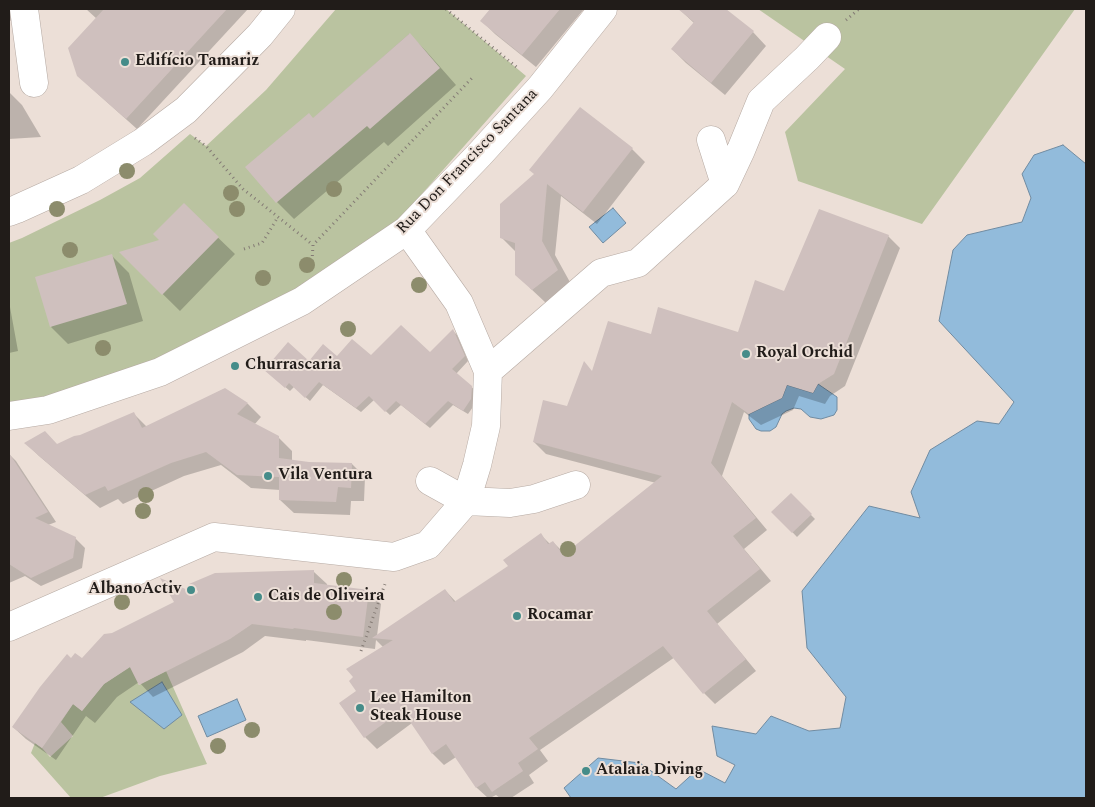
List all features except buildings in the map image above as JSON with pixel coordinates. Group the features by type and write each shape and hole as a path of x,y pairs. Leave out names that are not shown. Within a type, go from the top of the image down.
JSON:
{"street":[{"path":"24,9 34,83"},
{"path":"9,212 81,180 143,142 186,110 260,35 281,9"},
{"name":"Rua Don Francisco Santana","path":"9,416 48,410 160,372 302,301 407,230 540,88 603,9"},
{"path":"488,371 601,272 638,263 725,184 762,101 827,37"},
{"path":"711,140 725,184"},
{"path":"9,627 214,537 394,557 428,545 466,501 486,426 488,371 458,303 407,230"},
{"path":"430,481 466,501 510,503 534,499 576,485"}],"path":[{"path":"446,9 540,88"},
{"path":"302,301 311,283 312,245 472,78"},
{"path":"190,134 206,146 243,189 312,245"},
{"path":"244,249 262,243 278,217"},
{"path":"361,651 394,557"}],"green space":[{"path":"336,9 446,9 526,76 398,221 311,283 152,372 9,405 9,243 100,200 140,178 190,134 206,146 266,90"},
{"path":"758,9 1075,9 922,224 798,181 785,132 845,69"},
{"path":"130,667 139,685 166,671 207,764 160,776 100,798 71,798 31,753 35,743 50,757 73,736 61,722 73,704 82,711 104,684"}],"water":[{"path":"1063,145 1086,164 1086,798 571,798 564,788 598,758 640,763 676,789 698,769 725,783 735,765 717,756 712,726 756,734 771,716 809,731 840,728 846,697 807,648 802,591 869,506 920,518 911,492 930,450 977,421 999,424 1014,402 939,321 953,250 967,235 1022,222 1031,198 1022,174 1034,155"},
{"path":"613,208 626,223 603,243 589,227"},
{"path":"818,384 837,397 837,410 834,415 821,419 810,417 801,409 794,408 782,414 776,427 770,431 756,429 749,419 749,414 782,398 787,385 813,393"},
{"path":"162,682 182,715 164,729 130,702"},
{"path":"237,699 246,720 207,737 198,716"}],"place":[{"name":"Edifício Tamariz","path":"125,62"},
{"name":"Royal Orchid","path":"746,354"},
{"name":"Churrascaria","path":"235,366"},
{"name":"Vila Ventura","path":"268,476"},
{"name":"AlbanoActiv","path":"191,590"},
{"name":"Cais de Oliveira","path":"258,597"},
{"name":"Rocamar","path":"517,616"},
{"name":"Lee Hamilton Steak House","path":"360,708"},
{"name":"Atalaia Diving","path":"586,771"}]}
